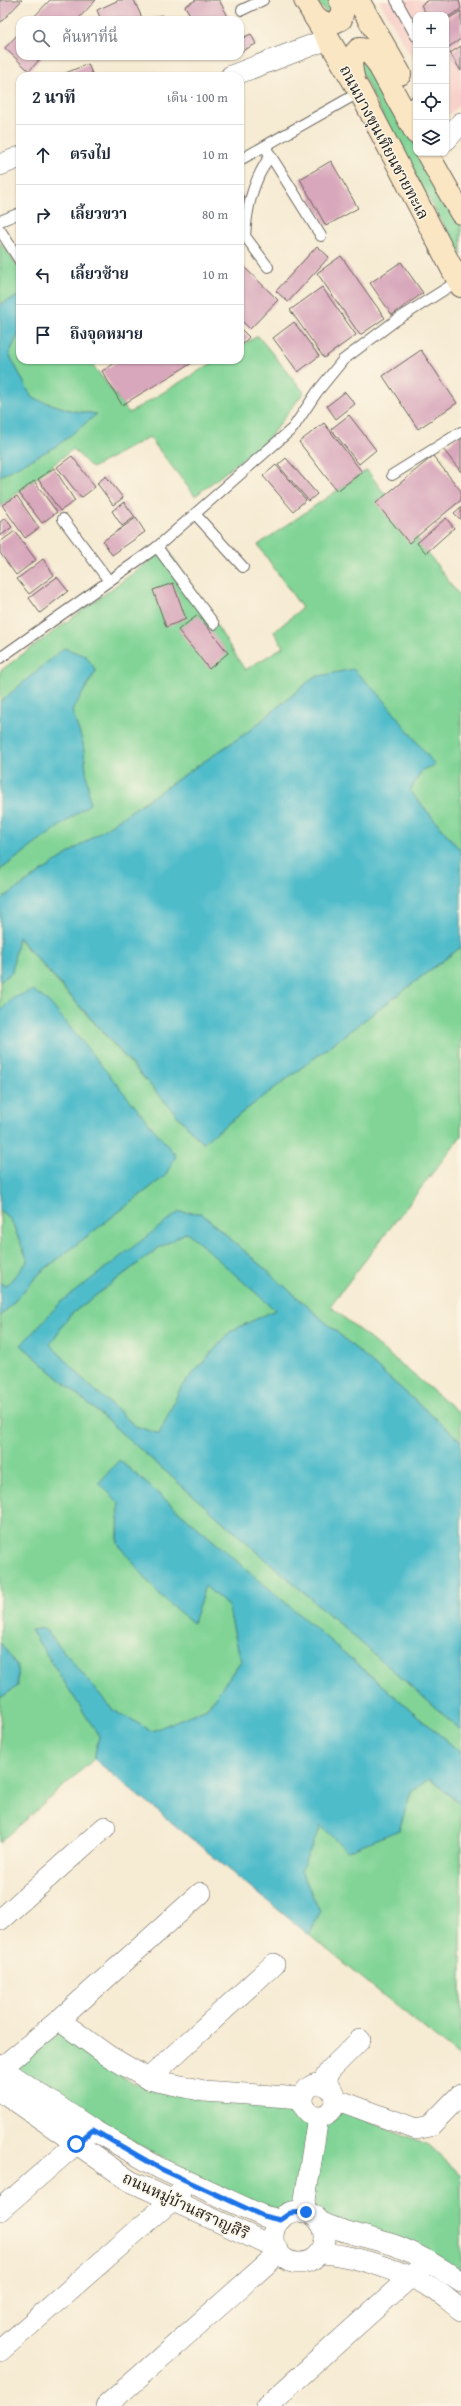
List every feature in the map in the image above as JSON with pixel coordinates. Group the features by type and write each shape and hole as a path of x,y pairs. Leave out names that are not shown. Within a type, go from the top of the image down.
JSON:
{"main road":[{"path":"310,8 328,25 341,19 344,6 340,0"},
{"path":"358,0 413,97"},
{"name":"ถนนบางขุนเทียนชายทะเล","path":"310,8 357,88 460,284"},
{"path":"357,88 350,63 352,55 359,49 367,50 377,62 413,128"},
{"path":"429,156 461,213"},
{"path":"446,156 461,183"}],"street":[{"path":"241,72 328,39"},
{"path":"449,137 461,123"},
{"path":"0,165 16,159"},
{"path":"0,1920 105,1827"},
{"path":"0,2068 58,2020 200,1893"},
{"path":"148,2079 274,1964"},
{"path":"58,2020 106,2056 148,2079 204,2091 302,2098"},
{"path":"360,2040 330,2070 329,2092 333,2110 328,2114 318,2117 308,2113 304,2109 302,2098 304,2093 312,2086 329,2092 416,2129 430,2126 461,2094"},
{"name":"ถนนหมู่บ้านสราญสิริ","path":"0,2068 93,2130 161,2169 263,2216 280,2220"},
{"name":"ถนนหมู่บ้านสราญสิริ","path":"0,2090 130,2181 277,2251"},
{"path":"318,2117 312,2217 325,2237 319,2253"},
{"path":"0,2210 93,2130"},
{"path":"0,2351 192,2182"},
{"path":"461,2282 428,2261 398,2247 340,2231 312,2217 290,2213 280,2220 274,2232 277,2251 288,2260 296,2263 304,2262 319,2253 335,2253 412,2278 434,2290 461,2310"},
{"path":"106,2406 277,2251"},
{"path":"267,2406 412,2278 428,2261"}],"lane":[{"path":"242,10 264,0"},
{"path":"396,0 413,31"},
{"path":"244,159 268,151 357,88"},
{"path":"268,151 321,236"},
{"path":"268,151 258,174 247,207 245,236 268,267"},
{"path":"0,221 16,215"},
{"path":"0,230 16,255"},
{"path":"0,658 157,547 293,428 317,392 344,360 395,321 460,284"},
{"path":"392,475 461,432"},
{"path":"195,514 244,567"},
{"path":"63,519 109,581"},
{"path":"157,547 214,624"}],"shaded area":[{"path":"379,0 461,0 461,102 449,116 449,12 413,12 413,59"}],"green space":[{"path":"316,0 334,0 337,6 328,15"},
{"path":"362,60 368,63 413,142 413,156 421,156 461,226 461,255 395,141 358,65"},
{"path":"0,242 16,264 16,298 0,304"},
{"path":"258,336 304,392 268,439 195,496 149,437 92,468 73,449 0,507 0,476 97,414 73,411 32,398 9,354 16,339 16,364 92,364 129,413 210,364 244,364 244,344"},
{"path":"367,470 461,598 461,851 410,791 422,769 434,766 314,677 249,731 0,900 0,870 89,804 83,743 72,711 96,671 0,702 0,671 167,548 245,670 283,647 274,632 302,608 258,545"},
{"path":"17,937 202,1143 461,947 461,1136 330,1306 461,1414 461,1441 201,1213 21,1345 461,1730 461,1753 119,1460 118,1544 193,1622 205,1585 228,1606 241,1661 207,1708 153,1732 113,1710 44,1628 31,1630 99,1736 94,1759 0,1843 0,1698 18,1686 17,1666 0,1642 0,1317 41,1272 165,1176 13,998 0,1011 0,982 12,972"},
{"path":"0,1210 11,1220 28,1261 6,1286 0,1283"},
{"path":"187,1232 276,1310 231,1331 181,1387 160,1434 135,1426 87,1383 50,1344 70,1315 157,1249"},
{"path":"429,1779 461,1804 461,2058 309,1935 320,1912 301,1870 321,1825 399,1830 411,1792"},
{"path":"55,2028 132,2083 157,2091 292,2104 299,2116 324,2127 334,2121 343,2110 429,2145 461,2175 461,2274 329,2221 315,2207 295,2204 276,2210 197,2179 19,2073 17,2065"}],"water":[{"path":"16,298 16,339 9,354 32,398 73,411 97,414 57,446 0,476 0,304"},
{"path":"64,648 86,656 96,671 72,711 83,743 90,804 0,870 0,702"},
{"path":"353,669 380,695 435,765 422,770 410,791 461,851 461,947 202,1143 18,937 12,972 0,982 0,900 249,731 314,677"},
{"path":"33,990 50,1003 176,1156 165,1176 41,1272 0,1317 0,1283 6,1286 28,1261 11,1220 0,1210 0,1011 13,998"},
{"path":"179,1212 201,1213 461,1441 461,1730 21,1345 61,1302","holes":["187,1232 275,1310 231,1331 181,1387 159,1434 135,1426 87,1383 50,1344 70,1315 157,1249"]},
{"path":"119,1460 461,1753 461,1804 429,1779 411,1792 399,1830 347,1851 321,1826 301,1870 320,1912 309,1935 94,1759 99,1736 31,1630 44,1628 113,1710 152,1731 207,1708 241,1661 228,1606 205,1586 193,1623 161,1597 118,1544 119,1503 99,1483"},
{"path":"0,1642 17,1666 18,1686 0,1698"}],"building":[{"path":"0,0 22,0 0,23"},
{"path":"50,0 96,0 81,16 35,16"},
{"path":"119,0 134,0 141,16 99,16 97,10"},
{"path":"196,0 219,0 228,16 191,16 185,6"},
{"path":"429,0 459,0 461,9 449,16 449,12 425,12 421,5"},
{"path":"461,11 461,39 449,47 449,18"},
{"path":"251,34 256,44 244,50 244,37"},
{"path":"16,36 16,59 5,48"},
{"path":"461,46 461,71 450,53"},
{"path":"18,60 39,60 29,71"},
{"path":"88,64 91,72 68,72"},
{"path":"331,161 358,208 326,226 300,179"},
{"path":"317,246 329,257 288,302 276,291"},
{"path":"341,256 385,318 360,335 317,273"},
{"path":"401,262 423,293 392,315 370,283"},
{"path":"244,267 278,300 250,329 244,323"},
{"path":"322,287 356,335 324,358 290,310"},
{"path":"294,322 319,356 298,372 273,338"},
{"path":"244,332 249,337 244,343"},
{"path":"421,350 457,403 418,429 383,376"},
{"path":"113,364 190,364 122,405 102,371"},
{"path":"345,392 355,404 336,419 327,406"},
{"path":"349,415 376,450 359,464 331,429"},
{"path":"324,423 362,472 337,491 299,442"},
{"path":"461,434 461,472 443,449"},
{"path":"72,456 95,487 81,498 57,467"},
{"path":"433,456 461,491 461,500 409,543 376,503"},
{"path":"286,458 317,494 309,501 278,465"},
{"path":"276,465 306,500 293,511 263,476"},
{"path":"54,468 75,501 60,511 38,479"},
{"path":"106,476 123,498 113,505 97,483"},
{"path":"34,481 57,512 42,523 19,493"},
{"path":"17,496 39,528 25,538 2,505"},
{"path":"124,502 135,517 122,526 112,511"},
{"path":"461,507 461,520 454,513"},
{"path":"5,518 12,527 0,536 0,522"},
{"path":"136,518 145,532 112,555 103,541"},
{"path":"446,518 454,528 426,553 417,543"},
{"path":"15,531 36,560 16,575 0,553 0,542"},
{"path":"43,559 54,575 29,594 17,579"},
{"path":"57,577 68,591 40,613 29,598"},
{"path":"173,583 186,619 166,627 153,590"},
{"path":"198,615 228,653 209,669 178,630"}],"route":[{"path":"76,2144 93,2130 161,2169 263,2216 280,2220 282,2217 290,2213 298,2211 306,2212"}]}
